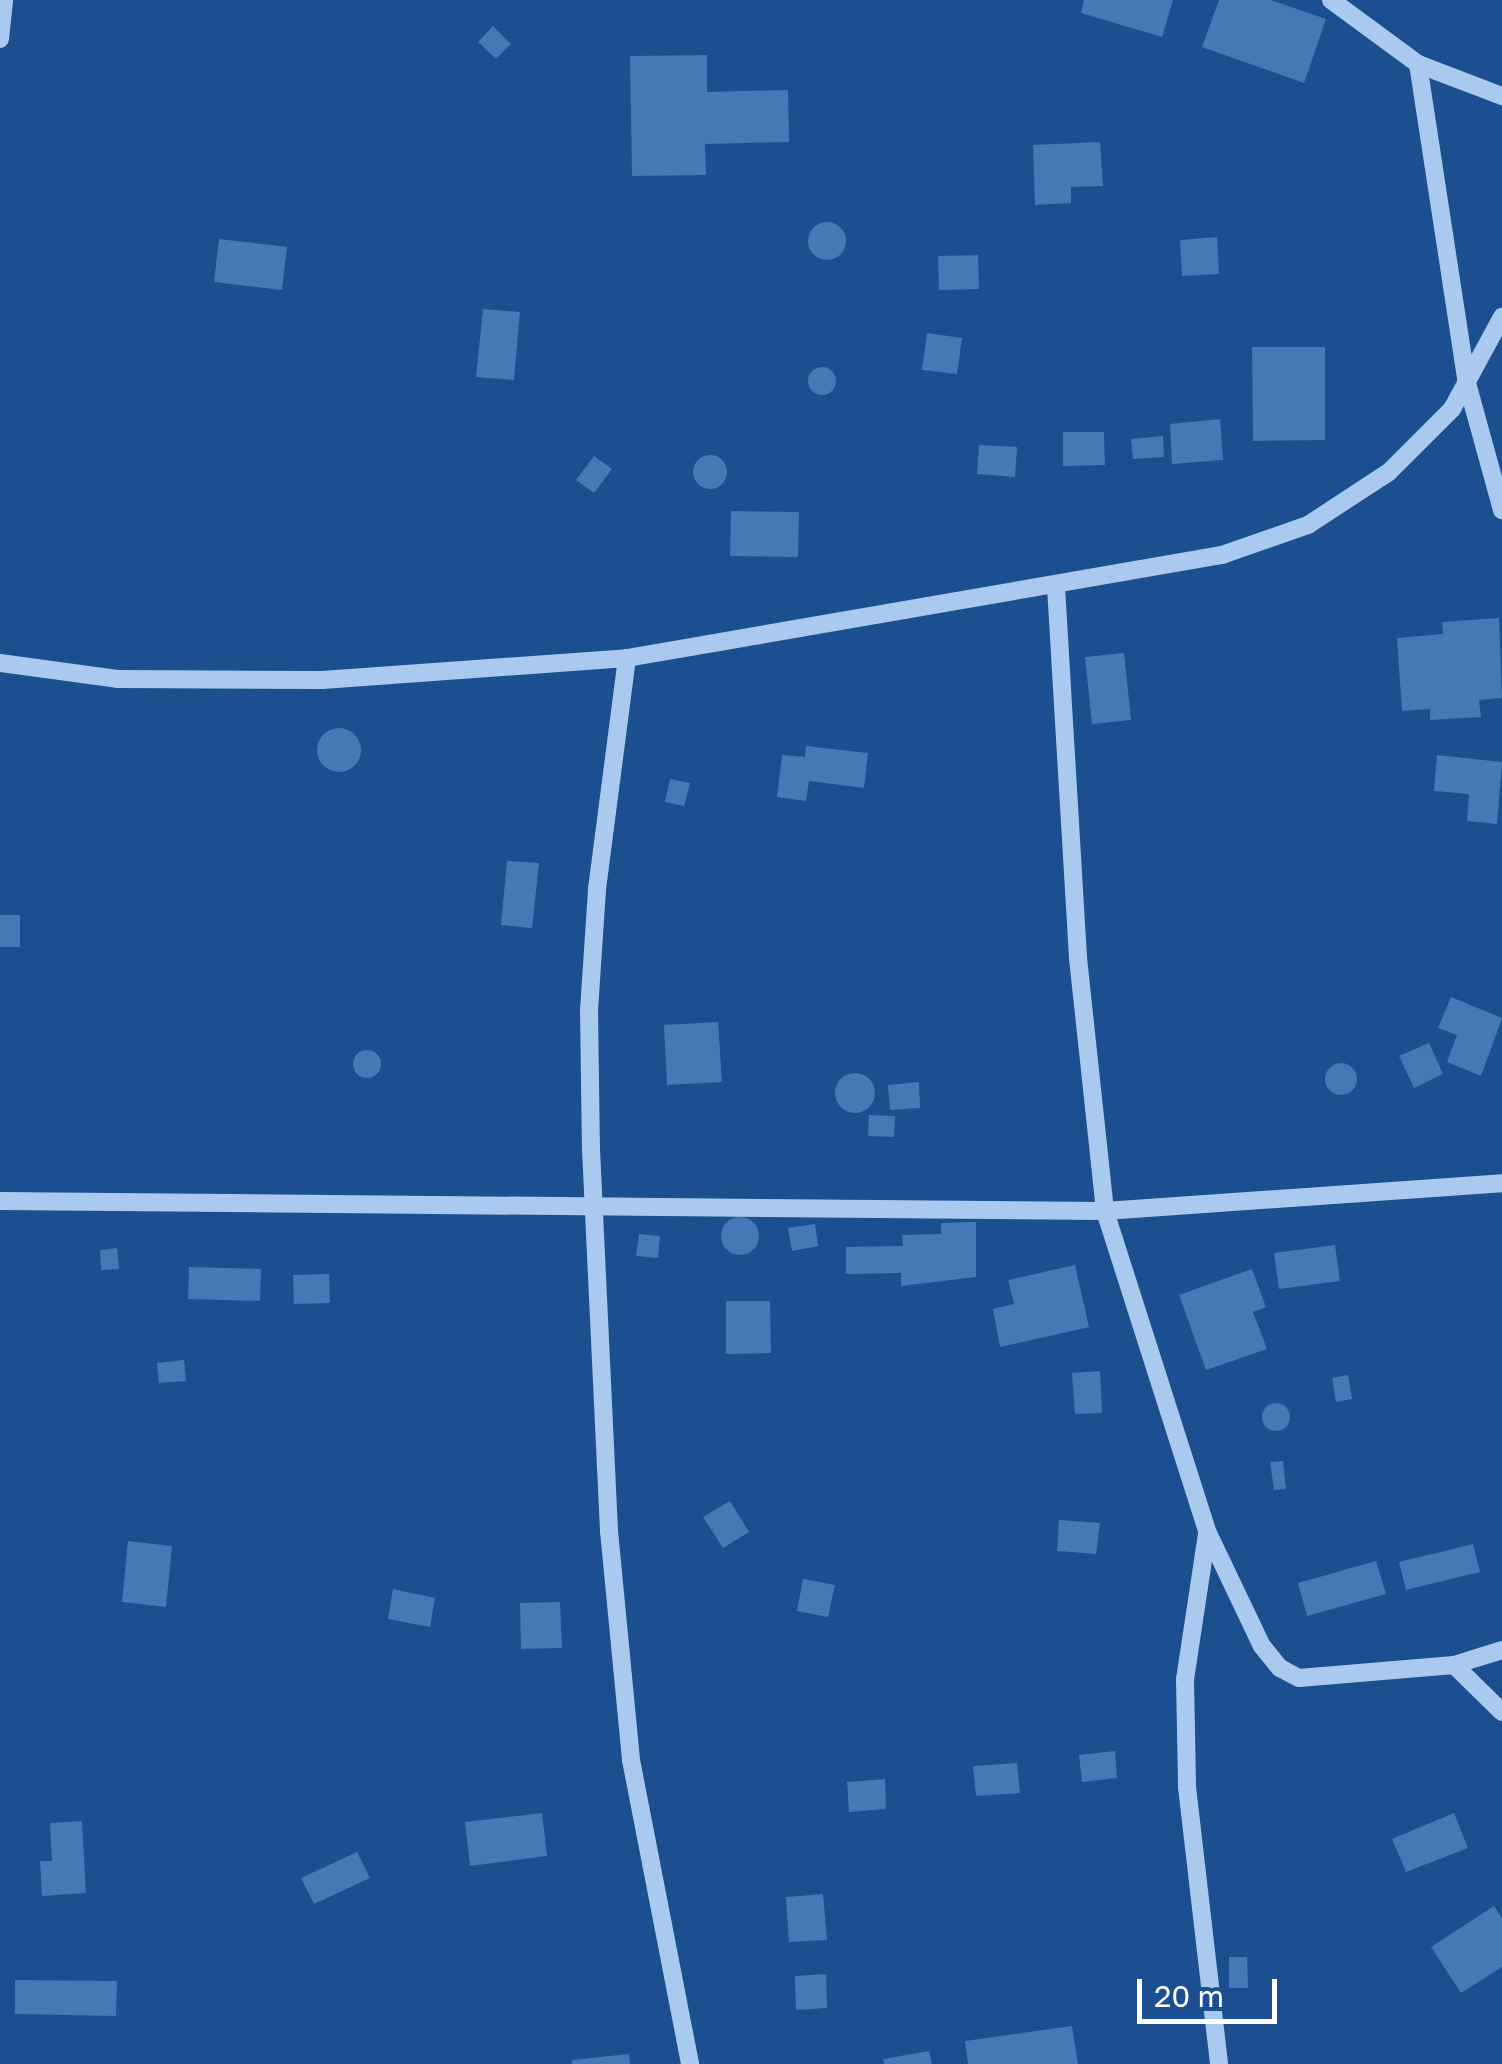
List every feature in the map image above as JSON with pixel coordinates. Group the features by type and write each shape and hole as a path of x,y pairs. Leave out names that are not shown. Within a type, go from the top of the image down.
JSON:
{"street":[{"path":"0,39 4,0"},
{"path":"1330,0 1418,64 1502,96"},
{"path":"1418,64 1468,384 1502,510"},
{"path":"0,663 120,679 322,680 627,658 1056,588 1222,554 1308,525 1389,472 1468,384 1502,316"},
{"path":"1056,588 1079,976 1105,1210 1208,1533 1280,1668 1299,1678 1338,1680 1454,1665 1502,1650"},
{"path":"627,658 589,1009 594,1204 609,1531 632,1760 690,2064"},
{"path":"0,1201 1105,1210 1502,1183"},
{"path":"1208,1533 1185,1679 1186,1751 1208,2014 1219,2064"},
{"path":"1454,1665 1502,1712"}],"building":[{"path":"1084,0 1173,0 1162,37 1081,13"},
{"path":"1219,0 1271,0 1326,19 1304,83 1202,47"},
{"path":"493,26 511,44 496,59 478,42"},
{"path":"707,55 707,92 788,90 789,142 705,144 706,175 632,176 630,56"},
{"path":"1100,142 1103,186 1071,187 1071,203 1035,205 1033,145"},
{"path":"827,222 840,228 846,241 840,254 827,260 814,254 808,241 814,228"},
{"path":"1217,237 1219,274 1182,276 1180,240"},
{"path":"219,239 287,247 282,290 214,282"},
{"path":"978,255 979,289 939,290 938,256"},
{"path":"483,309 520,312 514,380 476,377"},
{"path":"927,333 962,338 957,374 922,370"},
{"path":"1252,347 1325,347 1325,440 1253,441"},
{"path":"822,367 832,371 836,381 832,391 822,395 812,391 808,381 812,371"},
{"path":"1220,419 1223,460 1172,464 1170,424"},
{"path":"1063,432 1104,432 1105,465 1063,466"},
{"path":"1163,436 1164,457 1133,459 1131,439"},
{"path":"979,445 1017,447 1015,477 977,474"},
{"path":"710,455 722,460 727,472 722,484 710,489 698,484 693,472 698,460"},
{"path":"594,456 612,469 594,493 576,480"},
{"path":"731,511 799,512 798,557 730,556"},
{"path":"1499,618 1502,698 1479,700 1481,717 1430,720 1430,709 1402,711 1397,638 1443,634 1442,622"},
{"path":"1124,653 1131,720 1092,724 1085,657"},
{"path":"339,728 355,734 361,750 355,766 339,772 323,766 317,750 323,734"},
{"path":"806,746 868,753 864,788 809,781 806,801 777,797 782,755 805,757"},
{"path":"1437,755 1502,762 1497,824 1467,821 1469,794 1434,791"},
{"path":"670,779 690,783 684,806 665,802"},
{"path":"507,861 539,863 532,928 501,925"},
{"path":"0,915 20,915 20,947 0,947"},
{"path":"1451,997 1502,1018 1481,1076 1447,1062 1457,1035 1438,1028"},
{"path":"718,1022 722,1082 667,1085 664,1025"},
{"path":"1429,1043 1443,1074 1414,1088 1399,1056"},
{"path":"367,1050 377,1054 381,1064 377,1074 367,1078 357,1074 353,1064 357,1054"},
{"path":"1341,1063 1352,1068 1357,1079 1352,1090 1341,1095 1330,1090 1325,1079 1330,1068"},
{"path":"855,1073 869,1079 875,1093 869,1107 855,1113 841,1107 835,1093 841,1079"},
{"path":"919,1082 920,1108 890,1110 888,1085"},
{"path":"869,1115 895,1116 894,1137 868,1136"},
{"path":"740,1217 754,1222 759,1236 754,1250 740,1255 726,1250 721,1236 726,1222"},
{"path":"976,1222 976,1277 901,1286 901,1273 846,1274 846,1247 903,1246 902,1235 941,1234 941,1223"},
{"path":"815,1224 818,1246 792,1251 788,1228"},
{"path":"639,1234 660,1236 658,1258 636,1256"},
{"path":"1335,1245 1340,1281 1279,1289 1274,1253"},
{"path":"117,1248 119,1269 101,1270 100,1250"},
{"path":"1075,1265 1089,1327 1000,1347 993,1309 1014,1304 1008,1280"},
{"path":"189,1267 261,1269 260,1301 188,1299"},
{"path":"1252,1269 1266,1307 1253,1312 1267,1349 1206,1370 1179,1295"},
{"path":"329,1274 330,1303 294,1304 293,1275"},
{"path":"726,1301 770,1301 771,1353 726,1354"},
{"path":"184,1360 186,1381 159,1383 157,1363"},
{"path":"1100,1371 1102,1413 1075,1414 1072,1373"},
{"path":"1348,1375 1352,1399 1336,1402 1332,1378"},
{"path":"1276,1403 1286,1407 1290,1417 1286,1427 1276,1431 1266,1427 1262,1417 1266,1407"},
{"path":"1283,1461 1286,1489 1274,1490 1270,1462"},
{"path":"730,1501 749,1532 723,1548 703,1517"},
{"path":"1059,1520 1100,1523 1096,1554 1057,1551"},
{"path":"128,1541 172,1546 166,1607 122,1602"},
{"path":"1473,1544 1480,1572 1406,1590 1399,1562"},
{"path":"1376,1561 1386,1594 1307,1616 1298,1583"},
{"path":"803,1579 835,1585 828,1617 797,1611"},
{"path":"393,1589 435,1598 430,1627 388,1619"},
{"path":"560,1602 562,1648 521,1649 520,1603"},
{"path":"1115,1751 1117,1778 1082,1782 1079,1755"},
{"path":"1017,1763 1020,1793 976,1796 973,1766"},
{"path":"885,1779 886,1809 849,1812 847,1782"},
{"path":"542,1813 547,1856 470,1866 465,1822"},
{"path":"1454,1813 1468,1848 1406,1872 1392,1839"},
{"path":"82,1821 86,1893 42,1896 40,1861 52,1861 50,1823"},
{"path":"357,1852 370,1878 314,1904 301,1878"},
{"path":"823,1894 827,1940 789,1942 786,1897"},
{"path":"1494,1906 1502,1918 1502,1967 1461,1993 1431,1947"},
{"path":"1229,1957 1247,1957 1248,1988 1229,1988"},
{"path":"826,1974 827,2008 796,2010 795,1976"},
{"path":"15,1980 117,1981 116,2016 15,2014"},
{"path":"1072,2026 1078,2064 968,2064 965,2041"},
{"path":"929,2051 932,2064 884,2064 883,2059"},
{"path":"629,2054 630,2064 572,2064 572,2060"}]}
